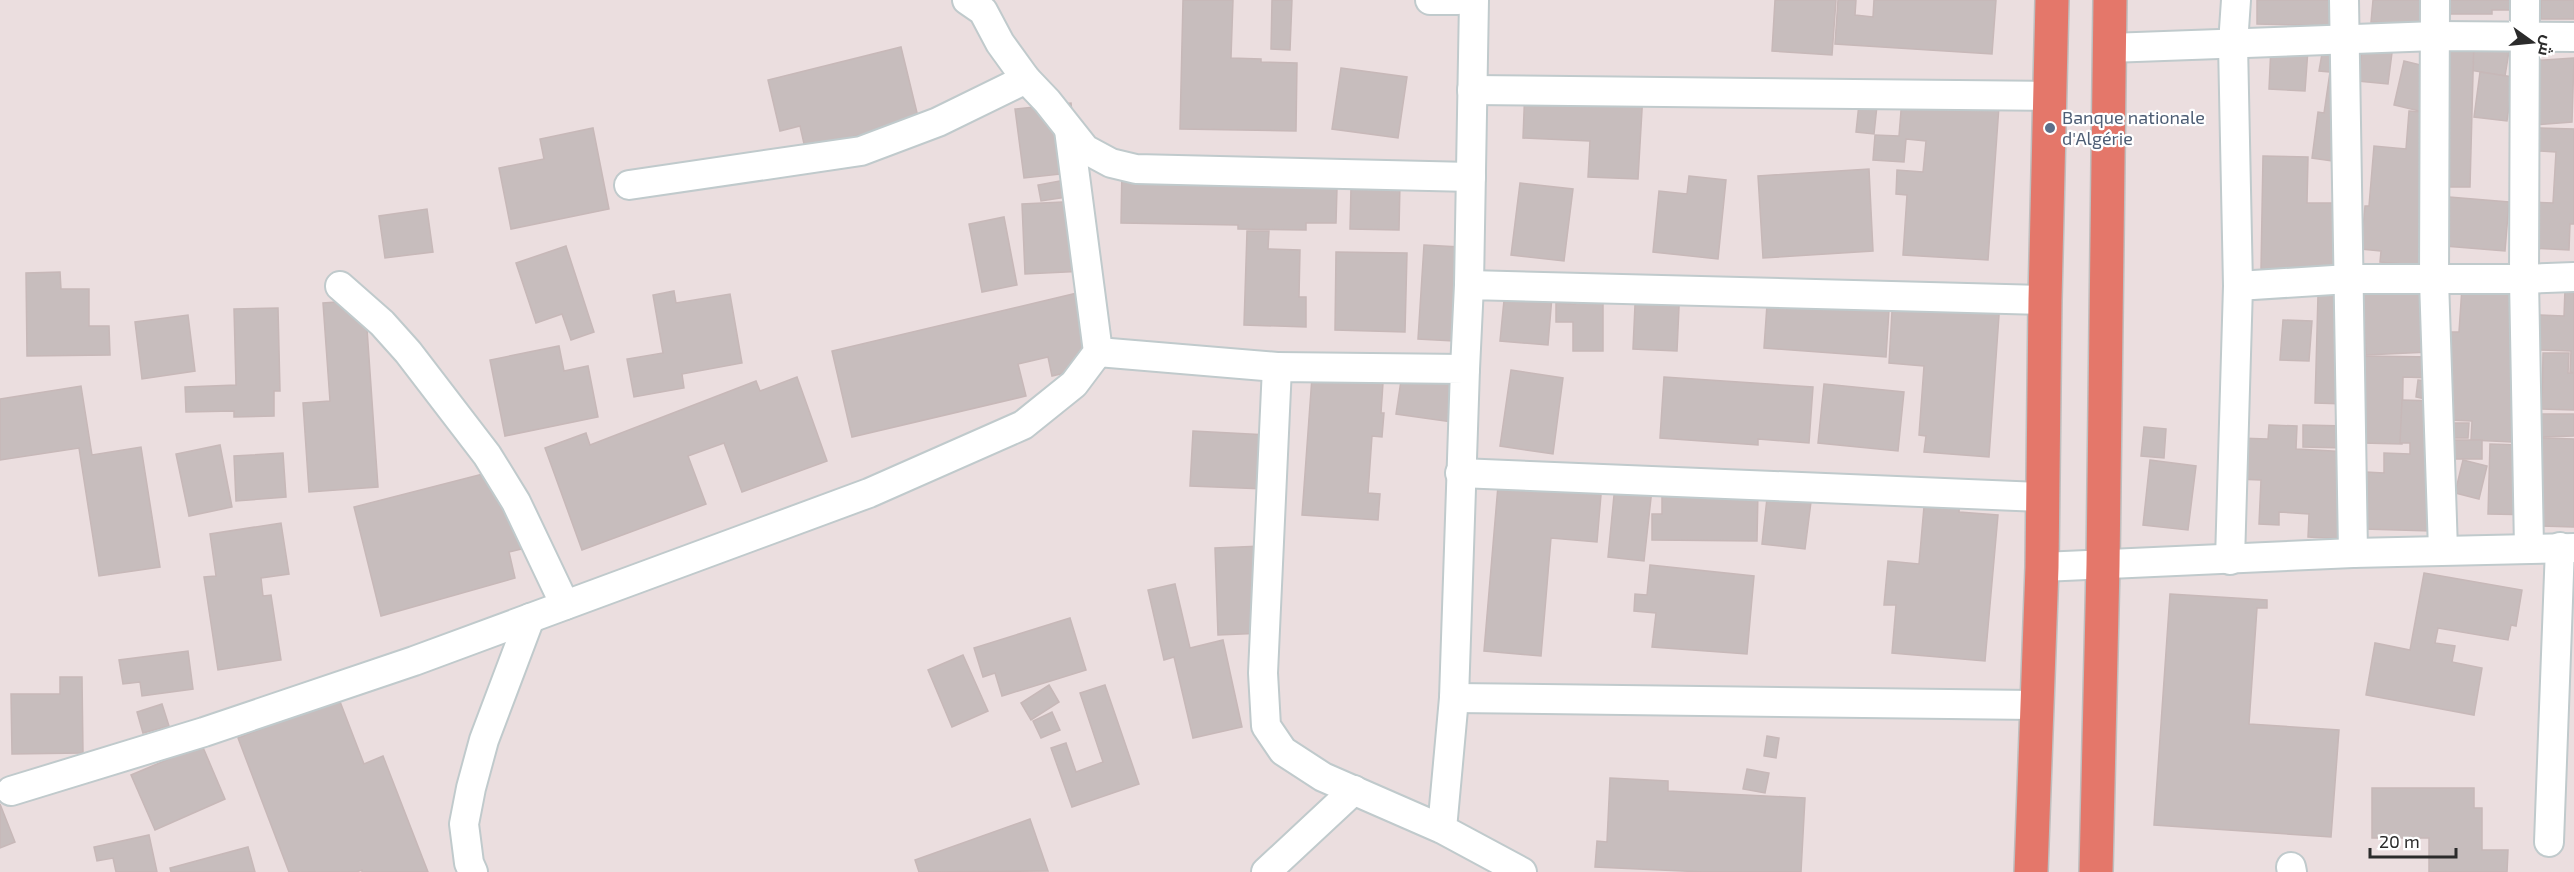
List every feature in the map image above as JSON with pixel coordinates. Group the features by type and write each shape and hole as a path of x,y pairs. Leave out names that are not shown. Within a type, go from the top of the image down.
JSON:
{"main road":[{"path":"2031,872 2042,567 2041,497 2052,0"},
{"path":"2096,872 2103,565 2110,0"}],"street":[{"path":"967,0 983,11 999,43 1085,149 1111,163 1136,169 1471,177"},
{"path":"1430,0 1458,0"},
{"path":"1442,829 1454,698 1460,473 1469,285 1474,0"},
{"path":"2230,560 2238,286 2233,44 2236,0"},
{"path":"2344,0 2342,39 2349,279 2353,554"},
{"path":"2435,0 2434,280 2443,550"},
{"path":"2525,0 2523,279 2529,548"},
{"path":"2109,48 2436,36 2574,37"},
{"path":"628,185 861,151 938,122 1026,79"},
{"path":"1472,90 2051,96"},
{"path":"11,792 204,732 414,661 869,493 1023,425 1074,384 1098,352 1069,130"},
{"path":"2238,286 2349,279 2574,277"},
{"path":"1469,285 2045,300"},
{"path":"340,286 382,323 408,352 487,455 516,502 565,605"},
{"path":"1098,352 1277,367 1465,369"},
{"path":"1277,367 1263,673 1266,726 1283,751 1323,777 1442,829 1522,872"},
{"path":"1460,473 2041,497"},
{"path":"2042,567 2567,547 2549,842"},
{"path":"473,872 469,863 464,824 471,788 484,740 530,618"},
{"path":"1454,698 2038,705"},
{"path":"1266,872 1354,790"}],"building":[{"path":"1183,0 1233,0 1231,58 1297,63 1296,131 1180,129"},
{"path":"1272,0 1292,0 1290,50 1271,49"},
{"path":"1775,0 1836,0 1832,55 1772,51"},
{"path":"1838,0 1856,0 1855,15 1873,17 1874,0 1996,0 1992,54 1835,44"},
{"path":"2257,0 2336,0 2335,26 2257,24"},
{"path":"2373,0 2432,0 2431,26 2371,22"},
{"path":"2447,0 2513,0 2512,10 2492,10 2492,14 2447,14"},
{"path":"2541,0 2574,0 2574,19 2541,19"},
{"path":"2512,33 2505,76 2469,70 2472,49"},
{"path":"2325,36 2356,40 2339,162 2312,158 2318,112 2324,113 2330,72 2319,71"},
{"path":"2450,37 2474,37 2470,187 2435,187 2438,76 2450,76"},
{"path":"2363,41 2393,45 2388,84 2358,81"},
{"path":"2271,46 2308,49 2305,91 2269,89"},
{"path":"901,47 919,121 805,148 800,126 780,131 768,80"},
{"path":"2574,58 2572,122 2534,125 2531,61"},
{"path":"2404,61 2421,65 2428,113 2394,105"},
{"path":"1341,68 1407,77 1398,138 1332,129"},
{"path":"2480,72 2513,77 2507,121 2474,117"},
{"path":"1861,85 1879,87 1874,134 1856,132"},
{"path":"1903,86 2000,92 1988,260 1903,255 1907,195 1896,194 1897,170 1923,172 1926,141 1906,139 1904,162 1873,160 1875,135 1899,136"},
{"path":"1525,87 1643,93 1638,179 1588,177 1590,141 1523,138"},
{"path":"1071,103 1078,172 1024,178 1015,109"},
{"path":"2409,111 2437,113 2425,266 2380,262 2381,251 2361,249 2365,206 2369,206 2374,146 2406,149"},
{"path":"593,128 609,209 511,229 499,168 544,159 540,139"},
{"path":"2539,128 2574,129 2574,224 2570,224 2569,250 2529,248 2531,202 2553,203 2556,152 2538,151"},
{"path":"2263,156 2308,157 2307,203 2347,203 2346,270 2261,269"},
{"path":"1122,167 1400,183 1399,230 1350,229 1351,188 1337,188 1336,223 1306,223 1306,230 1238,229 1238,225 1121,223"},
{"path":"1869,169 1873,251 1763,258 1758,176"},
{"path":"1689,176 1726,180 1718,259 1653,252 1659,191 1687,194"},
{"path":"1071,179 1073,196 1041,201 1038,185"},
{"path":"1520,183 1573,189 1564,261 1511,255"},
{"path":"2449,197 2509,202 2505,251 2445,246"},
{"path":"1083,201 1086,271 1025,274 1022,204"},
{"path":"427,209 433,252 385,258 379,216"},
{"path":"1004,217 1017,285 982,292 969,224"},
{"path":"1247,231 1269,231 1268,249 1300,250 1299,297 1306,297 1306,327 1244,325"},
{"path":"1424,245 1478,248 1472,342 1418,339"},
{"path":"566,246 594,332 571,340 562,314 536,323 516,263"},
{"path":"1336,252 1407,253 1405,332 1335,330"},
{"path":"60,272 61,289 89,289 89,326 109,326 110,355 27,356 26,273"},
{"path":"1506,280 1553,284 1548,345 1500,341"},
{"path":"1636,283 1680,285 1677,351 1633,349"},
{"path":"1603,285 1603,351 1573,351 1573,322 1556,322 1556,303 1575,304 1575,286"},
{"path":"2426,286 2429,352 2366,355 2363,291"},
{"path":"2462,287 2520,290 2512,442 2471,440 2472,421 2447,420 2448,332 2459,332"},
{"path":"1094,289 1111,362 1052,376 1048,357 1018,364 1026,396 852,437 832,351"},
{"path":"2565,289 2574,290 2574,373 2570,372 2571,351 2539,350 2540,315 2564,316"},
{"path":"1768,290 1890,294 1886,357 1764,348"},
{"path":"674,291 676,303 730,294 742,363 682,374 684,388 634,397 627,359 663,353 653,295"},
{"path":"1893,294 2000,301 1989,457 1924,452 1926,436 1919,435 1924,366 1889,363"},
{"path":"2318,295 2349,296 2346,404 2315,403"},
{"path":"365,300 378,487 309,492 303,403 330,401 323,303"},
{"path":"278,308 280,391 274,391 274,416 234,417 234,411 186,412 185,387 236,385 234,309"},
{"path":"188,315 195,371 142,379 135,322"},
{"path":"2283,320 2312,321 2309,361 2280,360"},
{"path":"559,346 564,371 588,366 598,417 505,436 490,360"},
{"path":"2543,353 2569,353 2568,373 2574,373 2574,410 2542,409"},
{"path":"2363,356 2434,357 2434,378 2403,377 2402,444 2362,443"},
{"path":"1313,363 1384,368 1382,437 1372,436 1368,493 1380,494 1378,520 1302,515"},
{"path":"1403,367 1466,376 1459,423 1396,414"},
{"path":"1511,370 1563,378 1553,454 1500,446"},
{"path":"797,377 827,461 742,492 724,443 688,456 706,504 582,550 545,448 586,433 590,445 756,381 760,391"},
{"path":"1664,377 1813,387 1809,443 1758,439 1758,445 1660,438"},
{"path":"2418,380 2433,382 2430,400 2416,397"},
{"path":"1824,384 1904,392 1898,451 1818,443"},
{"path":"81,386 92,455 141,447 160,567 99,576 79,448 0,460 0,399"},
{"path":"2402,400 2435,401 2431,531 2364,529 2366,472 2384,473 2384,453 2410,454 2410,443 2400,443"},
{"path":"2538,414 2574,414 2574,436 2539,437"},
{"path":"2450,423 2469,423 2468,438 2450,438"},
{"path":"2269,425 2297,426 2296,449 2350,452 2346,539 2308,537 2309,514 2279,512 2279,525 2259,524 2261,480 2236,479 2238,438 2268,439"},
{"path":"2303,425 2346,426 2346,448 2303,447"},
{"path":"2144,427 2166,429 2164,458 2141,456"},
{"path":"1193,431 1268,435 1265,489 1190,486"},
{"path":"2522,437 2574,439 2574,527 2541,526 2541,515 2488,514 2490,444 2522,445"},
{"path":"2449,440 2482,440 2482,459 2449,459"},
{"path":"220,445 232,507 189,516 176,454"},
{"path":"283,453 286,497 236,501 234,456"},
{"path":"2150,460 2196,466 2188,530 2143,525"},
{"path":"2463,460 2487,466 2479,499 2455,493"},
{"path":"510,467 530,547 509,552 515,578 381,616 354,507"},
{"path":"1499,474 1602,483 1597,542 1551,538 1541,656 1484,651"},
{"path":"1662,482 1758,490 1757,541 1652,540 1652,514 1662,514"},
{"path":"1615,485 1652,489 1644,561 1608,557"},
{"path":"1768,489 1812,494 1805,549 1762,544"},
{"path":"1925,495 1960,498 1959,512 1998,515 1985,661 1892,653 1896,605 1884,605 1888,561 1919,564"},
{"path":"281,523 289,574 261,578 263,596 271,595 281,660 218,670 204,577 216,576 210,534"},
{"path":"1262,546 1265,633 1218,635 1215,548"},
{"path":"1650,565 1754,576 1747,654 1652,647 1656,613 1634,611 1635,594 1647,595"},
{"path":"2424,573 2522,590 2516,626 2511,625 2508,640 2438,628 2435,643 2455,646 2452,662 2482,668 2474,715 2366,695 2375,643 2410,650"},
{"path":"1175,584 1190,648 1223,640 1242,727 1193,738 1174,657 1164,660 1148,590"},
{"path":"2170,594 2267,600 2267,608 2257,608 2249,724 2339,730 2331,837 2154,825"},
{"path":"1070,618 1086,670 1002,696 995,673 983,677 974,648"},
{"path":"188,651 193,689 142,696 140,682 123,684 119,660"},
{"path":"963,655 988,711 952,727 928,670"},
{"path":"60,677 82,677 83,753 12,754 11,694 60,694"},
{"path":"1049,685 1059,702 1031,720 1021,703"},
{"path":"1105,685 1139,784 1072,807 1051,748 1066,743 1076,772 1103,762 1080,693"},
{"path":"339,699 364,764 383,756 428,872 362,872 362,870 356,872 289,872 238,738"},
{"path":"162,704 169,726 143,733 137,712"},
{"path":"1052,712 1060,730 1041,738 1033,721"},
{"path":"1767,736 1779,738 1776,758 1764,756"},
{"path":"202,745 225,799 155,830 131,775"},
{"path":"1747,769 1769,773 1765,793 1743,789"},
{"path":"1610,778 1668,781 1668,791 1805,798 1801,872 1704,872 1595,867 1597,841 1607,842"},
{"path":"2372,788 2474,788 2474,808 2482,808 2482,850 2508,850 2507,872 2429,872 2429,838 2372,838"},
{"path":"0,804 15,842 0,848"},
{"path":"1030,819 1048,871 919,872 915,860"},
{"path":"149,835 157,872 116,872 113,858 97,861 94,847"},
{"path":"248,847 255,872 171,872 170,868"}],"place":[{"name":"Banque nationale d'Algérie","path":"2050,128"}]}
